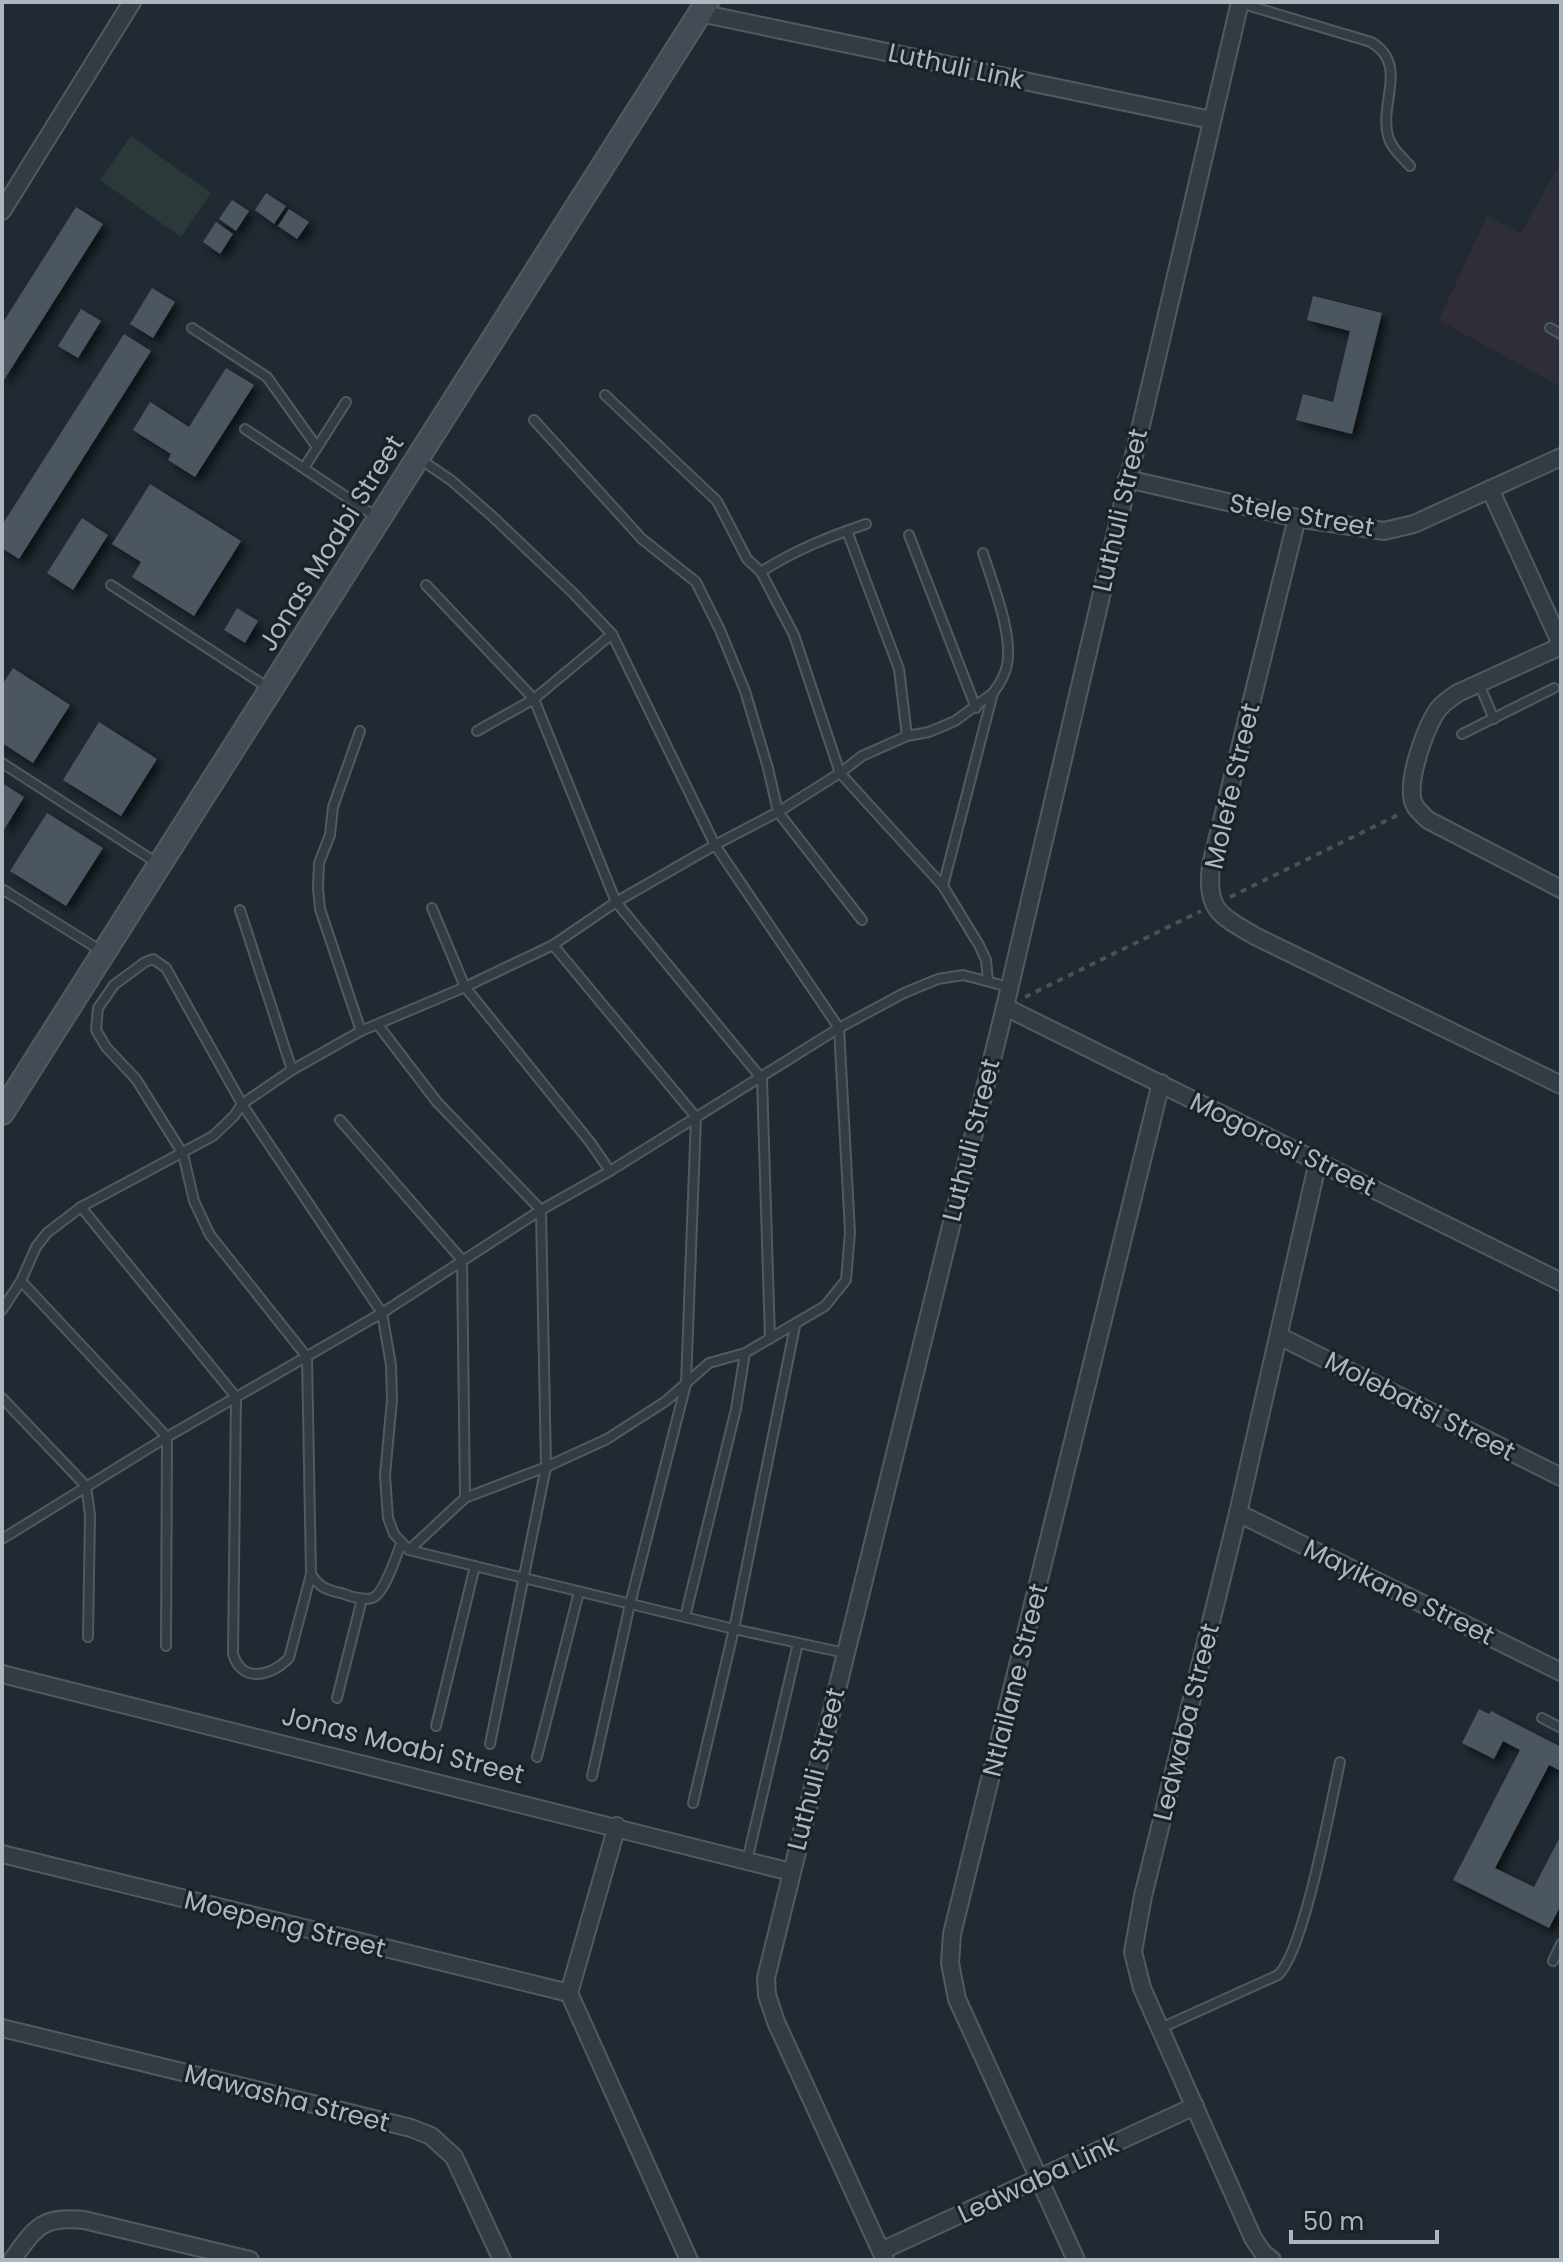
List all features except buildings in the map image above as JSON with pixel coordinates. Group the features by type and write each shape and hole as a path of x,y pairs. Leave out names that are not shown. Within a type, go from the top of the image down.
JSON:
{"street":[{"path":"2,211 132,2"},
{"name":"Luthuli Street","path":"883,2255 776,2022 767,1995 770,1957 1005,1007 1240,3"},
{"name":"Luthuli Link","path":"703,8 1211,120"},
{"name":"Jonas Moabi Street","path":"2,1113 703,8"},
{"name":"Stele Street","path":"1127,479 1297,518 1384,531 1414,524 1561,457"},
{"path":"1490,489 1561,645 1458,693 1436,712 1413,777 1412,793 1415,806 1428,820 1561,889"},
{"name":"Molefe Street","path":"1297,518 1211,865 1210,897 1231,922 1255,936 1561,1085"},
{"name":"Mogorosi Street","path":"1005,1007 1561,1282"},
{"name":"Ntlailane Street","path":"1076,2260 957,1999 950,1963 952,1934 1161,1083"},
{"name":"Ledwaba Street","path":"1272,2260 1253,2238 1160,2029 1135,1967 1134,1936 1238,1513 1318,1161"},
{"name":"Molebatsi Street","path":"1279,1336 1561,1477"},
{"name":"Mayikane Street","path":"1238,1513 1561,1672"},
{"name":"Jonas Moabi Street","path":"2,1674 791,1872"},
{"path":"617,1826 569,1993 689,2260"},
{"name":"Moepeng Street","path":"2,1854 569,1993"},
{"name":"Mawasha Street","path":"2,2028 411,2128 431,2136 454,2157 502,2260"},
{"name":"Ledwaba Link","path":"883,2255 1195,2106"},
{"path":"12,2260 40,2226 64,2218 84,2220 250,2260"}],"lane":[{"path":"1240,3 1371,42 1385,51 1390,64 1387,134 1410,166"},
{"path":"192,328 267,377 317,447"},
{"path":"1550,328 1561,334"},
{"path":"605,395 717,501 747,559 761,572 794,635 840,773 943,886 979,945 986,960 988,981"},
{"path":"304,468 346,402"},
{"path":"534,420 642,539 696,582 745,691 778,812 862,920"},
{"path":"245,429 379,518"},
{"path":"409,1550 465,1498 546,1467 607,1439 648,1415 709,1363 745,1353 825,1306 846,1280 850,1232 839,1028 715,845 612,634 493,517 452,481 418,458"},
{"path":"761,572 795,551 866,524"},
{"path":"847,531 899,669 907,736"},
{"path":"909,535 976,708"},
{"path":"2,1310 21,1281 28,1261 41,1240 81,1207 183,1154 226,1125 242,1104 292,1070 361,1031 553,945 616,902 778,812 870,751 907,736 929,732 976,708 1002,680 1007,666 1008,647 983,553"},
{"path":"111,585 271,690"},
{"path":"426,585 534,699 616,902 762,1079 770,1339"},
{"path":"477,731 534,699 612,634"},
{"path":"1479,684 1494,719"},
{"path":"1462,734 1554,688"},
{"path":"943,886 993,693"},
{"path":"360,731 333,807 330,835 319,863 318,888 320,909 361,1031"},
{"path":"2,763 160,865"},
{"path":"2,889 105,953"},
{"path":"432,908 465,987 610,1171"},
{"path":"240,910 292,1070"},
{"path":"553,945 696,1117 686,1384 630,1604 592,1776"},
{"path":"81,1207 236,1397 233,1654 235,1663 245,1672 256,1676 268,1673 281,1667 289,1658 311,1574 307,1357 210,1235 194,1201 183,1154 136,1079 106,1047 96,1030 98,1008 114,985 153,959 166,968 242,1104 382,1313 391,1365 392,1400 385,1475 388,1518 401,1544 409,1550 523,1579 845,1653"},
{"path":"3,1536 382,1313 541,1210 762,1079 839,1028 904,993 938,979 963,975 1009,987"},
{"path":"378,1025 437,1102 541,1210 546,1467 490,1744"},
{"path":"340,1120 462,1260 465,1498"},
{"path":"21,1281 167,1437 166,1646"},
{"path":"693,1803 734,1629 795,1326"},
{"path":"685,1617 736,1409 745,1353"},
{"path":"2,1398 86,1486 90,1527 88,1637"},
{"path":"311,1574 320,1587 362,1599 372,1598 378,1594 401,1544"},
{"path":"436,1726 475,1566"},
{"path":"537,1757 579,1592"},
{"path":"337,1698 362,1599"},
{"path":"747,1861 798,1643"},
{"path":"1542,1718 1561,1728"},
{"path":"1160,2029 1284,1970 1299,1932 1340,1762"},
{"path":"1553,1961 1561,1944"}],"shaded area":[{"path":"131,136 211,193 181,237 100,180"},
{"path":"1561,162 1561,387 1439,320 1487,216 1521,233"}]}
